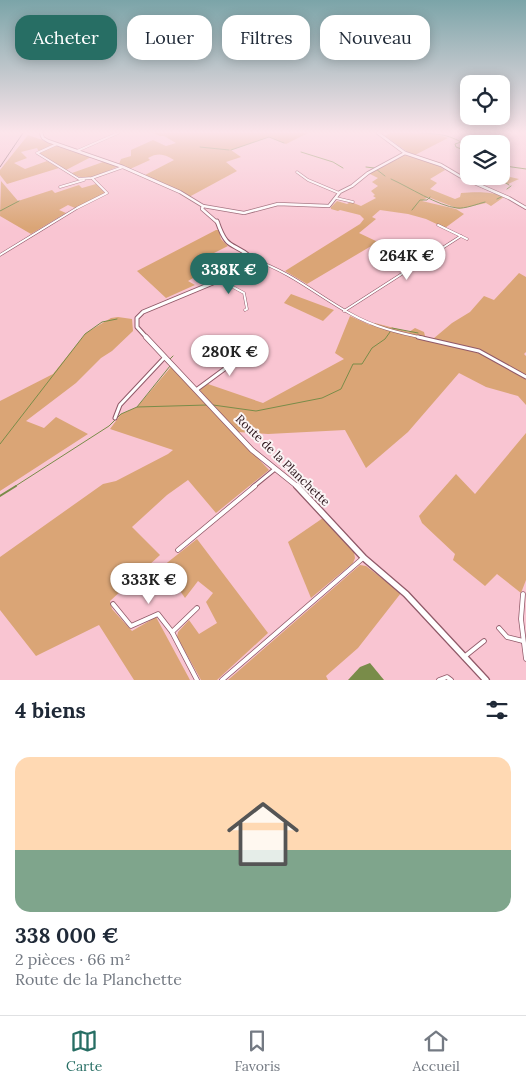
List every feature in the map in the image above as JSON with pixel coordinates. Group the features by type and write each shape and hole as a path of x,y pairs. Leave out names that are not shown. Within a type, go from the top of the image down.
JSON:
{"street":[{"path":"57,165 76,177 85,179"},
{"path":"116,165 180,192 195,203 244,213 278,204 327,206 333,203 338,193 352,186 368,172 382,165"},
{"path":"440,165 463,178 509,198 526,208"},
{"path":"60,187 123,167"},
{"path":"297,172 310,181 338,193"},
{"path":"0,255 77,208 107,194 92,178"},
{"path":"336,198 353,202"},
{"path":"203,206 202,209 217,221 223,240 230,246 243,250 254,260 279,270 344,311 382,327 474,350 526,377"},
{"path":"344,311 463,238 438,225"},
{"name":"Route de la Planchette","path":"254,260 249,266 220,280 151,308 137,318 137,327 252,450 302,490 364,558 406,594 486,680"},
{"path":"220,280 245,295 247,308 245,310"},
{"path":"196,390 253,348"},
{"path":"114,418 120,405 165,357"},
{"path":"178,550 275,469"},
{"path":"222,680 364,558"},
{"path":"523,594 520,608 526,659"},
{"path":"113,604 131,626 154,614 158,614 172,632 197,680"},
{"path":"172,632 197,608"},
{"path":"499,628 508,637 523,641"},
{"path":"464,657 484,640"},
{"path":"439,680 444,677 451,680"}],"shaded area":[{"path":"4,165 17,165 25,169 37,165 53,165 59,168 7,184 0,175 0,170"},
{"path":"58,165 76,165 66,170"},
{"path":"95,165 119,166 89,177 77,176 72,173"},
{"path":"121,165 139,165 130,169"},
{"path":"165,165 229,165 237,171 189,197 145,175"},
{"path":"382,165 436,165 445,170 430,179 437,183 430,189 455,199 460,197 461,193 472,192 489,193 504,197 491,206 486,203 459,209 428,197 422,201 456,209 464,214 445,228 426,219 408,214 380,210 372,217 376,219 359,233 378,242 307,284 285,271 360,224 364,219 360,215 338,211 331,209 331,207 337,201 347,204 351,202 361,206 376,198 371,191 378,186 372,182 378,178 368,173"},
{"path":"510,177 519,179 510,183"},
{"path":"1,181 18,201 52,190 55,193 79,185 82,188 96,184 105,193 75,208 68,205 59,210 66,213 31,234 0,216"},
{"path":"219,230 221,239 228,246 200,260 212,267 188,281 195,285 166,298 137,271"},
{"path":"519,273 526,277 526,352 524,354 526,356 526,405 518,396 486,387 459,373 408,432 366,468 345,430 268,434 238,432 200,391 201,388 208,384 263,403 344,359 335,353 350,316 370,325 375,323 409,332 415,328 424,332 425,336 433,339 452,323 470,312 484,296 494,300"},
{"path":"291,294 334,310 323,321 284,303"},
{"path":"111,318 132,319 133,331 112,351 101,358 76,383 26,421 44,428 56,417 88,434 0,491 0,401 53,374 86,333"},
{"path":"171,367 269,470 216,513 188,480 167,495 132,527 160,555 110,601 112,609 132,631 156,617 190,680 134,680 99,625 36,656 0,610 0,557 103,484 116,481 173,450 110,429 121,414 137,407"},
{"path":"526,433 526,580 521,593 497,574 485,586 453,560 455,554 422,523 419,516 456,474 475,494"},
{"path":"323,518 354,552 355,558 353,563 311,598 288,542"},
{"path":"197,539 268,633 217,680 201,680 177,637 178,632 189,620 199,634 217,623 206,602 213,593 198,581 185,598 163,566"},
{"path":"360,565 366,566 401,593 358,648 326,676 328,680 228,680"},
{"path":"370,663 384,680 348,680 360,667"}],"waterway":[{"path":"338,165 343,168"},
{"path":"366,167 374,168"},
{"path":"510,167 526,169"},
{"path":"376,169 385,176"},
{"path":"391,179 429,198"},
{"path":"507,189 511,186"},
{"path":"497,199 503,196"},
{"path":"412,210 420,200 427,200 429,198"},
{"path":"429,198 449,207 457,208 485,202"},
{"path":"0,211 19,201"},
{"path":"0,444 85,334 102,322 117,319"},
{"path":"392,328 418,333"},
{"path":"213,405 256,411 322,398 341,389 353,364 362,364 372,348 385,339 390,332"},
{"path":"170,359 173,356"},
{"path":"137,407 170,366 166,362"},
{"path":"137,407 207,405"},
{"path":"14,487 109,426 121,414 137,407"},
{"path":"0,496 16,486"}]}
